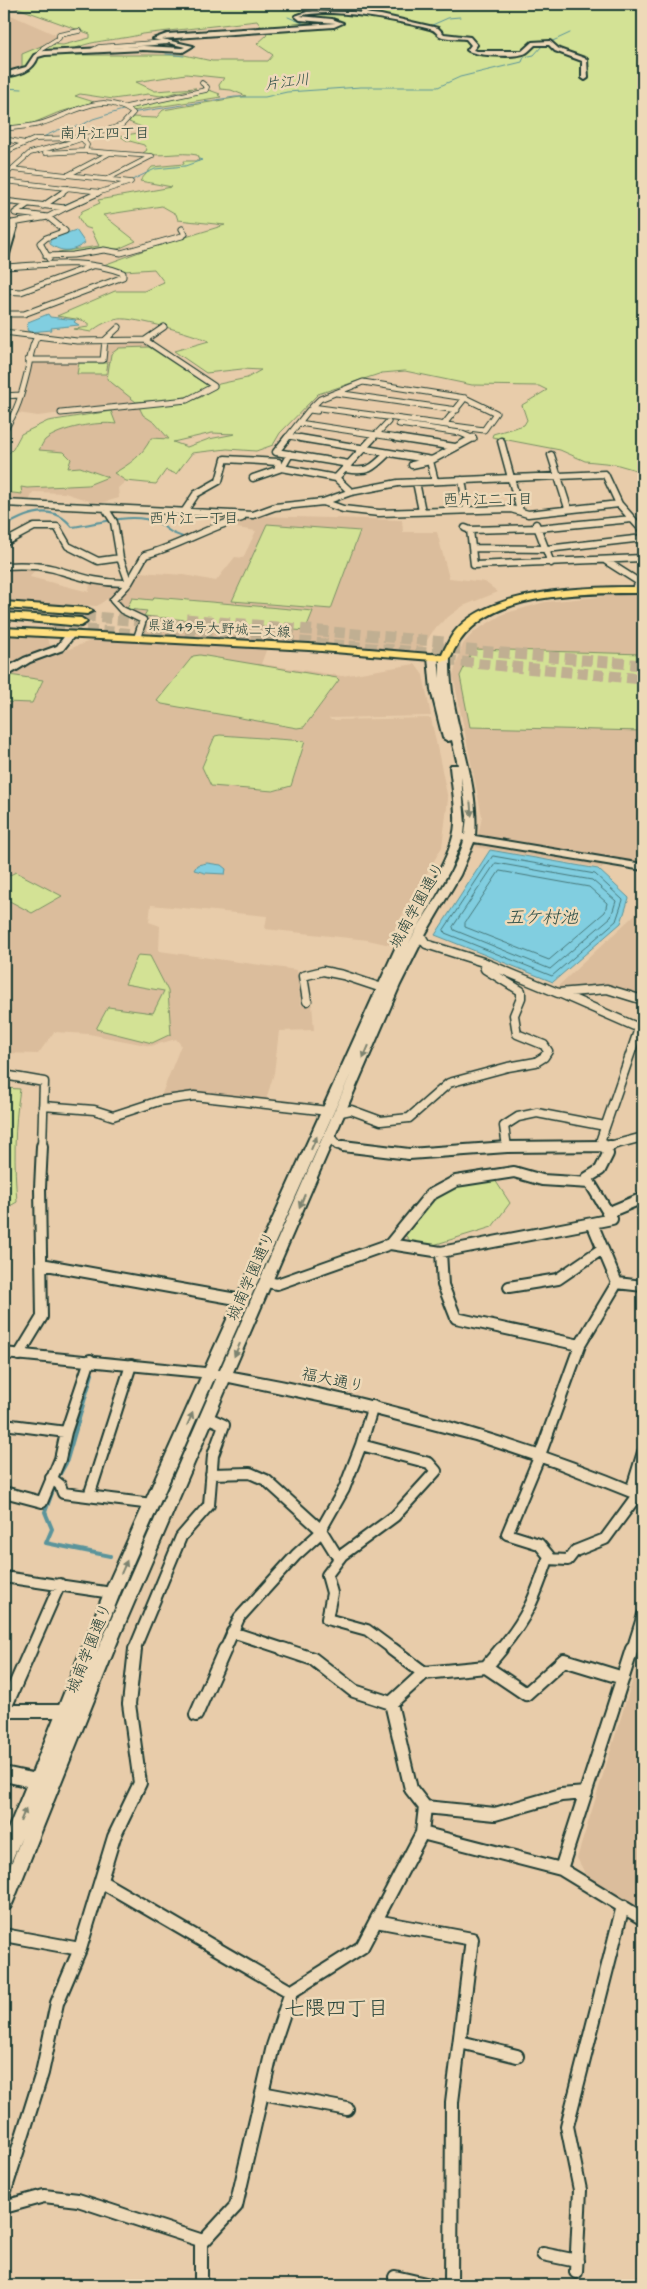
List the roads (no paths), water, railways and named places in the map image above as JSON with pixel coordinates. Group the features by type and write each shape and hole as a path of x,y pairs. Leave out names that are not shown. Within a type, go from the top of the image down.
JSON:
{"highway":[{"path":"4,605 84,616"},
{"path":"4,609 84,616"},
{"path":"4,616 84,616"},
{"path":"4,622 53,627"}],"main road":[{"path":"439,658 463,629 485,615 508,605 560,593 641,587"},
{"name":"県道49号大野城二丈線","path":"4,631 309,647 439,658"}],"street":[{"path":"292,4 305,8 360,7 370,10 362,14"},
{"path":"38,54 143,48 188,49 190,46 185,44 156,39 167,36 334,26 341,23 332,20 300,19 297,16 313,13 362,14 419,24 436,29 442,35 468,38 474,45 470,51 476,53 517,53 524,52 534,43 550,43 557,50 585,60 585,78"},
{"path":"4,75 28,68 34,64 36,56 43,48 59,38 59,35 79,31"},
{"path":"93,50 99,47 167,42"},
{"path":"4,129 37,124 100,102 126,107 206,90 202,83"},
{"path":"4,149 30,153 36,152 122,125 133,113 126,107"},
{"path":"10,150 40,139 82,138"},
{"path":"82,138 87,145 85,151"},
{"path":"4,140 25,143"},
{"path":"68,175 109,154 135,150"},
{"path":"36,152 85,151 152,156 107,179"},
{"path":"4,176 30,153"},
{"path":"4,228 13,224 48,217 87,196 129,182 12,169"},
{"path":"4,181 99,192"},
{"path":"44,205 68,188"},
{"path":"4,201 64,208"},
{"path":"28,204 15,213 48,217 65,231 46,238 40,243 51,264"},
{"path":"4,222 13,224"},
{"path":"4,261 13,224"},
{"path":"46,256 74,255 104,250 121,253 182,236 186,234 182,229"},
{"path":"4,267 70,262 114,269 123,273 122,277 24,314 4,314"},
{"path":"4,292 21,292 94,266"},
{"path":"28,360 103,360 105,340 119,327"},
{"path":"145,340 164,327"},
{"path":"4,332 77,341 145,340 214,386 187,400 61,413"},
{"path":"4,430 16,412 28,360 38,336"},
{"path":"363,382 465,398 496,413 484,430 445,423 312,407 320,400 335,393 363,382"},
{"path":"335,393 457,410"},
{"path":"4,396 20,396"},
{"path":"445,423 465,398"},
{"path":"388,453 371,470 364,472 347,466 276,452 309,410 460,433 472,438"},
{"path":"336,478 388,422"},
{"path":"299,423 455,447"},
{"path":"412,465 431,460 474,439 472,438 476,435 445,423"},
{"path":"288,436 431,460"},
{"path":"501,441 520,512"},
{"path":"280,469 290,454"},
{"path":"551,455 556,476 568,508"},
{"path":"184,512 196,494 218,482 225,460 278,462 280,469"},
{"path":"431,460 435,481"},
{"path":"253,478 280,469 336,478 351,492"},
{"path":"137,638 143,620 133,614 119,610 113,600 129,583 145,555 163,551 186,542 207,529 228,521 275,507 323,502 351,492 398,482 605,474 619,504 643,531"},
{"path":"462,480 467,509"},
{"path":"416,482 422,511"},
{"path":"323,502 343,510 379,514 467,509 511,509 528,514 568,508 619,504"},
{"path":"4,503 253,515"},
{"path":"105,508 113,520 120,558 129,583"},
{"path":"632,518 536,526 467,529 474,565 643,558"},
{"path":"536,526 547,549 551,563"},
{"path":"4,543 34,527 57,527 68,546 98,561 120,558"},
{"path":"472,548 547,549 643,538"},
{"path":"606,561 639,582 641,587"},
{"path":"4,566 26,565 53,569 78,578 100,582 129,583"},
{"path":"4,675 8,670 27,660 60,648 70,635"},
{"name":"城南学園通り","path":"4,1860 44,1783 226,1376 330,1137 334,1111 382,988 409,931 472,825 470,802 439,658"},
{"path":"464,838 643,867"},
{"name":"城南学園通り","path":"4,1902 66,1711 112,1593 242,1300 420,934 456,872 464,838"},
{"path":"420,934 426,944 483,962 639,1028"},
{"path":"43,1106 94,1110 113,1116 159,1101 194,1096 334,1111 351,1110 381,1121 409,1118 449,1083 508,1067 536,1062 544,1057 548,1051 544,1045 518,1034 514,1015 521,998 521,991 485,969 483,962"},
{"path":"307,1001 303,976 323,971 343,975 382,988"},
{"path":"558,993 606,989 643,1000"},
{"path":"267,1282 278,1284 390,1244 441,1252 612,1219 587,1178 600,1170 608,1154 601,1139 643,1017"},
{"path":"4,1074 44,1082 40,1188 42,1317 19,1355"},
{"path":"507,1147 504,1126 518,1117 537,1113 605,1126"},
{"path":"330,1137 337,1145 409,1154 507,1147 605,1147 643,1137"},
{"path":"390,1244 430,1195 456,1181 514,1172 542,1180 590,1183"},
{"path":"607,1213 643,1198"},
{"path":"592,1223 617,1283"},
{"path":"510,1287 558,1279 602,1249"},
{"path":"441,1252 443,1285 456,1318 580,1345"},
{"path":"41,1264 242,1300"},
{"path":"617,1283 643,1286"},
{"path":"486,1666 518,1629 536,1596 549,1556 539,1544 506,1534 540,1455 580,1345 617,1283"},
{"name":"福大通り","path":"4,1353 90,1360 226,1376 373,1406 437,1423 540,1455 637,1494"},
{"path":"4,1492 42,1502 60,1459 66,1432 90,1360"},
{"path":"89,1496 131,1365"},
{"path":"196,1715 239,1618 320,1530 344,1490 373,1406"},
{"path":"4,2194 42,2073 57,2003 80,1949 102,1882 114,1837 140,1783 129,1704 134,1651 181,1537 209,1505 213,1455 224,1425 207,1418"},
{"path":"4,1424 66,1432"},
{"path":"361,1445 429,1463 436,1471 394,1516 339,1559 327,1575 332,1593 327,1619 367,1630 424,1673"},
{"path":"548,1559 568,1560 575,1551 605,1539 609,1529 618,1517 628,1509 637,1494 642,1459"},
{"path":"211,1474 250,1473 266,1480 320,1530 339,1559"},
{"path":"51,1478 60,1485 60,1491 64,1493 152,1504"},
{"path":"4,1577 112,1593"},
{"path":"60,1584 4,1710 66,1711"},
{"path":"561,1869 643,1615"},
{"path":"232,1632 313,1659 354,1691 391,1704"},
{"path":"391,1704 424,1673 486,1666 526,1694 564,1660 623,1678"},
{"path":"391,1704 411,1789 426,1807 495,1814 561,1795 586,1793"},
{"path":"4,1774 44,1783"},
{"path":"201,2285 200,2244 236,2206 273,2046 291,1992 362,1946 422,1833 426,1807"},
{"path":"422,1833 561,1869 643,1919"},
{"path":"102,1882 291,1992"},
{"path":"543,2254 577,2267 580,2190 567,2126 623,1906"},
{"path":"376,1921 472,1939 452,2102 451,2285"},
{"path":"4,1935 80,1949"},
{"path":"460,2042 517,2056"},
{"path":"262,2093 347,2109"},
{"path":"4,2207 44,2196 78,2200 203,2241"},
{"path":"395,2277 430,2285"}],"water":[{"path":"76,230 85,243 80,246 71,250 63,250 50,244 50,239"},
{"path":"48,314 50,317 76,320 74,322 79,325 51,328 52,330 30,332 27,330 28,322"},
{"name":"五ケ村池","path":"490,850 598,869 629,898 621,923 553,982 435,935"},
{"path":"207,863 221,865 226,869 225,874 205,873 194,870 197,865"}],"waterway":[{"path":"369,9 393,4"},
{"path":"350,11 357,10"},
{"path":"288,17 310,26"},
{"path":"430,26 448,18 460,17"},
{"name":"片江川","path":"131,113 235,97 265,97 287,92 361,87 438,87 460,77 522,62 524,57 534,55 542,46 570,33"},
{"path":"166,54 184,56"},
{"path":"4,88 22,89"},
{"name":"片江川","path":"41,138 58,130 82,125 93,119 126,109"},
{"name":"片江川","path":"4,153 13,150"},
{"path":"130,181 155,169 185,166 202,160 199,159"},
{"path":"92,194 96,192"},
{"path":"60,207 95,193"},
{"path":"4,207 14,204"},
{"path":"4,527 21,518 40,513 57,515 72,527 115,519 137,518 159,524 172,533 186,538"},
{"path":"92,1374 66,1463 57,1479 45,1512 52,1529 46,1543 110,1556"}],"tunnel":[{"path":"84,616 196,626"},
{"path":"186,619 445,642"},
{"path":"53,627 195,639"},
{"path":"185,632 442,654"},
{"path":"433,647 643,665"},
{"path":"429,659 643,679"}],"district":[{"name":"南片江四丁目","path":"105,133"},
{"name":"西片江二丁目","path":"488,499"},
{"name":"西片江一丁目","path":"194,518"},
{"name":"七隈四丁目","path":"336,2008"}]}
